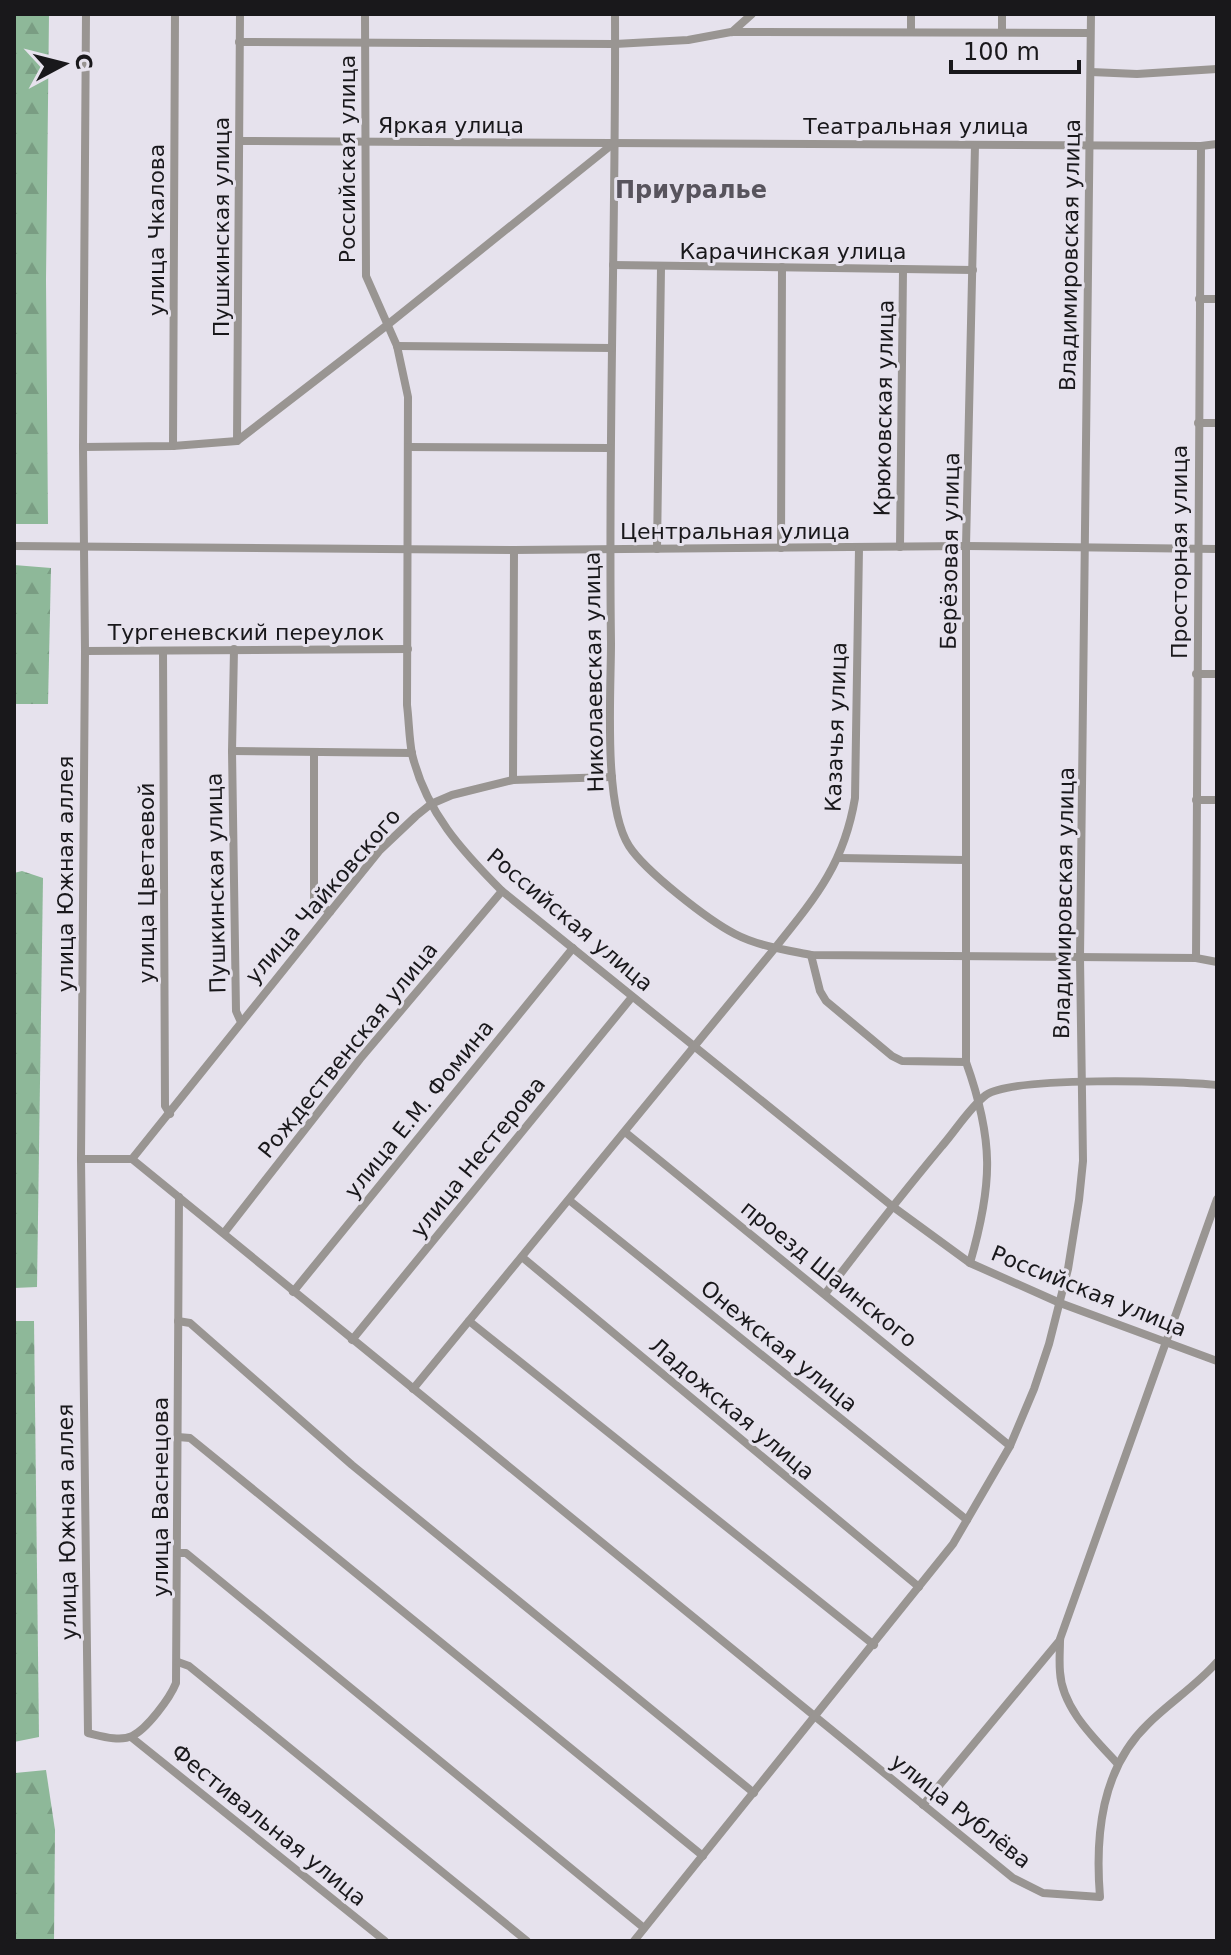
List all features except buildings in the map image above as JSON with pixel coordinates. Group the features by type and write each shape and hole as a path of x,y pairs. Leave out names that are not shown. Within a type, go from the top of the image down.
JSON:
{"street":[{"name":"улица Южная аллея","path":"86,14 81,1159 88,1733 114,1738 131,1737"},
{"name":"улица Чкалова","path":"173,446 175,14"},
{"name":"Пушкинская улица","path":"237,441 240,14"},
{"name":"Российская улица","path":"365,14 366,276 397,346 408,397 407,705 412,753 431,804 459,848 502,891 892,1206 970,1263 1060,1303 1217,1361"},
{"name":"Николаевская улица","path":"615,14 610,448 612,777 617,822 629,846 640,859 706,914 736,935 775,948 811,955 1196,958 1217,962"},
{"path":"731,32 752,14"},
{"path":"911,14 911,31"},
{"path":"1002,14 1002,32"},
{"name":"Владимировская улица","path":"634,1941 953,1544 1010,1446 1034,1389 1060,1303 1068,1269 1083,1161 1080,958 1091,14"},
{"path":"239,42 615,44 688,40 731,32 1090,33"},
{"path":"1091,72 1137,74 1217,69"},
{"name":"Яркая улица","path":"240,141 614,143"},
{"path":"83,447 173,446 237,441 614,143"},
{"name":"Театральная улица","path":"614,143 1217,144"},
{"name":"Берёзовая улица","path":"966,1062 966,546 975,145"},
{"name":"Просторная улица","path":"1196,958 1201,146"},
{"name":"Карачинская улица","path":"613,265 973,270"},
{"path":"781,548 782,267"},
{"path":"657,549 661,268"},
{"name":"Крюковская улица","path":"900,547 903,270"},
{"path":"1199,299 1217,299"},
{"path":"397,346 612,348"},
{"path":"1198,423 1217,423"},
{"path":"408,447 610,448"},
{"name":"Центральная улица","path":"14,546 514,550 966,546 1217,549"},
{"name":"Казачья улица","path":"694,1048 824,885 839,858 849,830 855,798 859,548"},
{"path":"513,780 514,550"},
{"name":"Пушкинская улица","path":"234,649 232,751 236,1011 240,1020"},
{"name":"Тургеневский переулок","path":"85,651 408,649"},
{"name":"улица Цветаевой","path":"163,651 165,1106 170,1114"},
{"path":"1196,674 1217,674"},
{"path":"232,751 412,753"},
{"path":"314,752 314,900 330,912"},
{"name":"улица Чайковского","path":"132,1159 240,1020 380,850 431,804 452,795 513,780 612,777"},
{"path":"1196,800 1217,800"},
{"path":"839,858 965,860"},
{"name":"Рождественская улица","path":"224,1233 360,1059 502,891"},
{"name":"улица Е.М. Фомина","path":"293,1292 573,948"},
{"path":"811,955 826,1001 892,1056 911,1062 966,1062 980,1101 988,1146 988,1172 979,1232 970,1263"},
{"name":"улица Нестерова","path":"352,1340 632,997"},
{"path":"413,1389 694,1048"},
{"path":"825,1294 892,1206 980,1101 995,1091 1080,1082 1217,1085"},
{"name":"проезд Шаинского","path":"625,1132 1010,1446"},
{"path":"81,1159 132,1159"},
{"name":"улица Рублёва","path":"132,1159 1013,1878 1043,1893 1100,1897 1096,1855 1100,1821 1117,1763"},
{"name":"улица Васнецова","path":"131,1737 170,1699 176,1683 178,1662 179,1197"},
{"path":"923,1805 1060,1639 1217,1199"},
{"name":"Онежская улица","path":"569,1200 967,1520"},
{"name":"Ладожская улица","path":"522,1257 919,1587"},
{"path":"178,1321 190,1323 352,1465 754,1793"},
{"path":"469,1321 874,1645"},
{"path":"178,1437 190,1438 703,1856"},
{"path":"177,1553 186,1553 644,1928"},
{"path":"1060,1639 1060,1674 1069,1701 1094,1738 1117,1763 1144,1728 1217,1662"},
{"path":"178,1662 189,1666 527,1941"},
{"name":"Фестивальная улица","path":"131,1737 385,1941"}],"green space":[{"path":"14,14 49,14 46,280 48,524 14,524"},
{"path":"14,565 51,568 48,704 14,704"},
{"path":"22,871 43,878 37,1287 14,1288 14,873"},
{"path":"14,1321 34,1321 39,1737 14,1742"},
{"path":"46,1770 55,1830 54,1941 14,1941 15,1773"}],"district":[{"name":"Приуралье","path":"691,190"}]}
